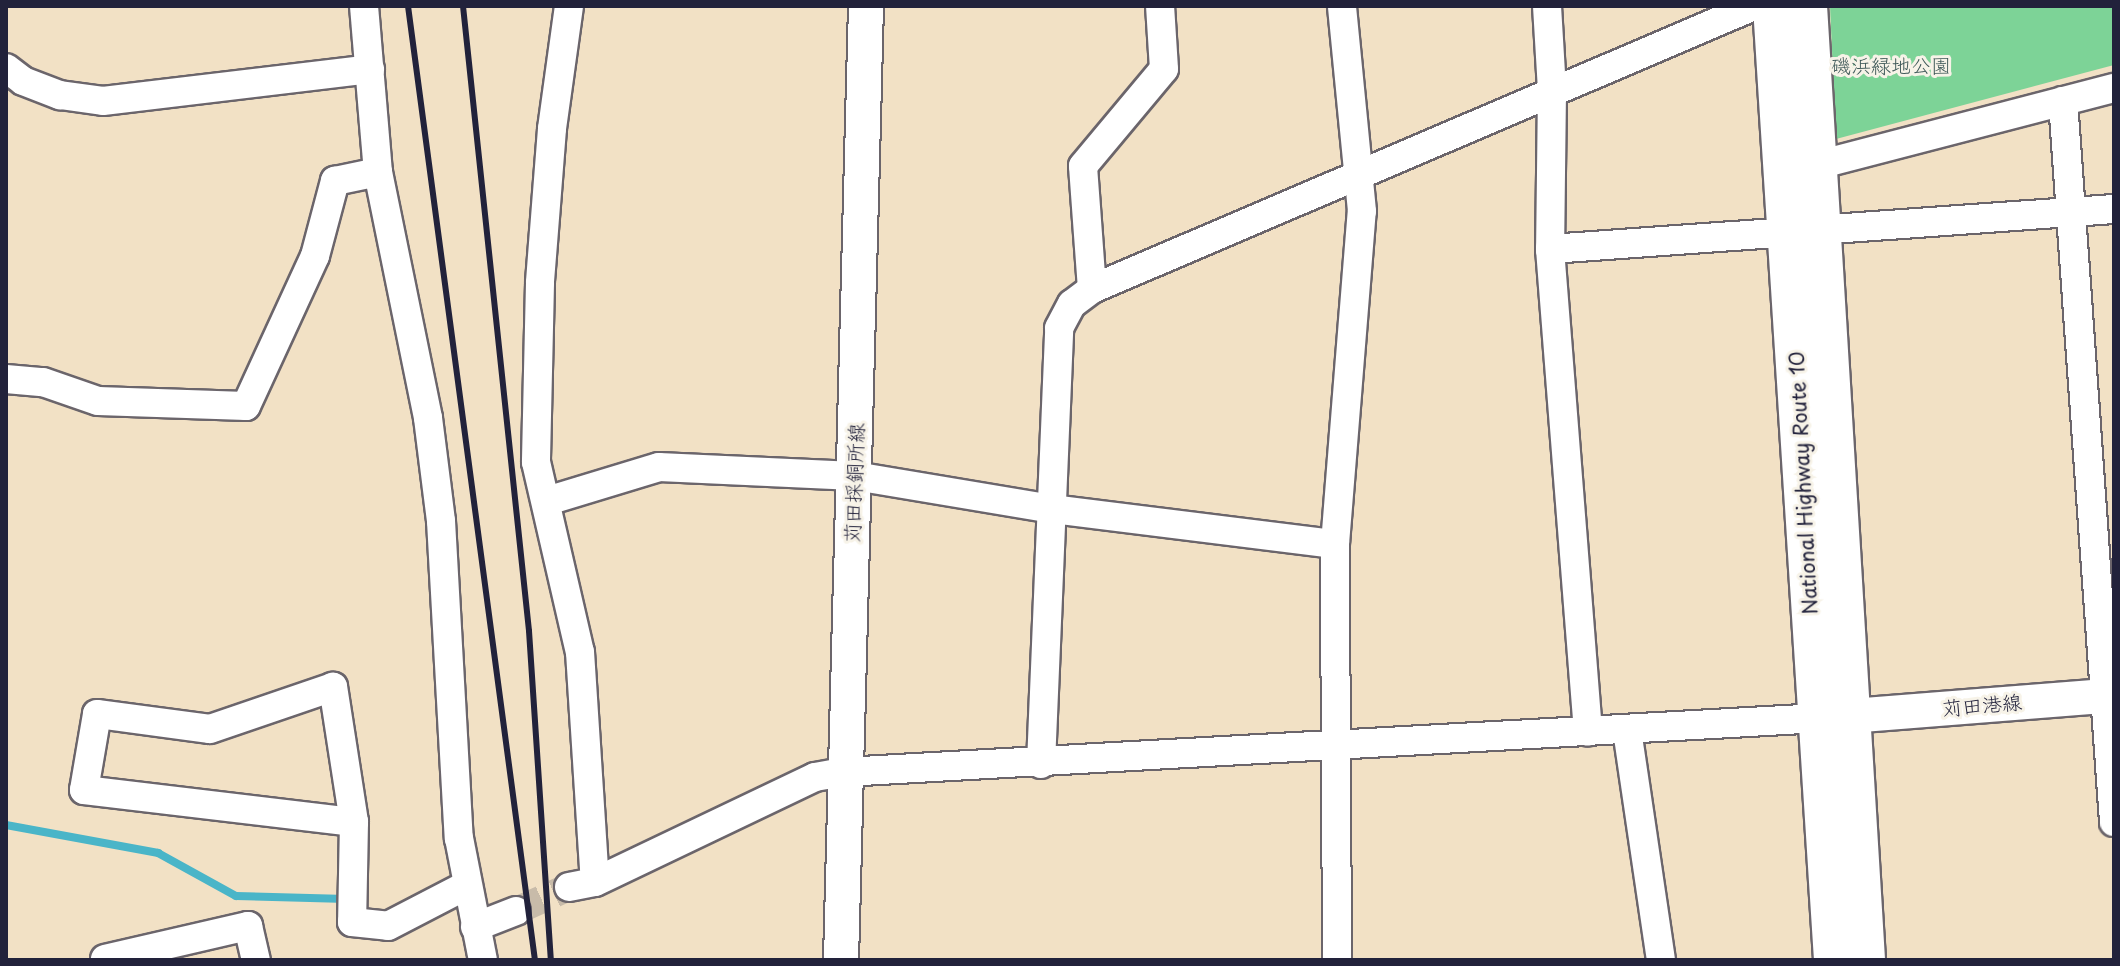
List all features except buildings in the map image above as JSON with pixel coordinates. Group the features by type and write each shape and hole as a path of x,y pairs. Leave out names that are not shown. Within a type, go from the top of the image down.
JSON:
{"highway":[{"name":"National Highway Route 10","path":"1773,6 1803,230 1833,717 1834,960"},
{"name":"National Highway Route 10","path":"1803,230 1814,166 1807,6"},
{"name":"National Highway Route 10","path":"1833,717 1865,960"}],"main road":[{"name":"苅田採銅所線","path":"841,960 843,772 855,476 866,6"},
{"name":"苅田港線","path":"1833,717 2110,695"}],"street":[{"path":"364,6 378,172 430,432 441,521 459,838 483,960"},
{"path":"569,6 552,129 540,283 536,462 580,652 582,885 815,777 843,772 1041,764 1833,717"},
{"path":"1092,289 1083,166 1164,69 1160,6"},
{"path":"1337,960 1335,544 1362,211 1356,176 1342,6"},
{"path":"1547,6 1552,91 1550,249 1588,732"},
{"path":"1041,764 1059,328 1072,304 1092,289 1754,6"},
{"path":"6,68 23,81 60,95 103,101 370,69"},
{"path":"1814,166 2114,88"},
{"path":"2063,101 2110,695 2114,822"},
{"path":"6,379 43,382 98,401 246,406 315,256 335,181 378,172"},
{"path":"1550,249 2114,209"},
{"path":"547,501 659,467 855,476 1053,509 1335,544"},
{"path":"354,822 84,790 97,714 210,729 333,687 354,822 352,922 388,926 467,885"},
{"path":"1627,730 1661,960"},
{"path":"475,927 516,911"},
{"path":"105,959 248,926 256,960"}],"green space":[{"name":"磯浜緑地公園","path":"1830,6 2114,6 2114,65 1836,139"}],"waterway":[{"path":"6,825 158,853 236,896 347,899"}],"tunnel":[{"path":"516,911 569,887"}],"railway":[{"path":"408,6 535,960"},
{"path":"463,6 529,631 551,960"}]}
